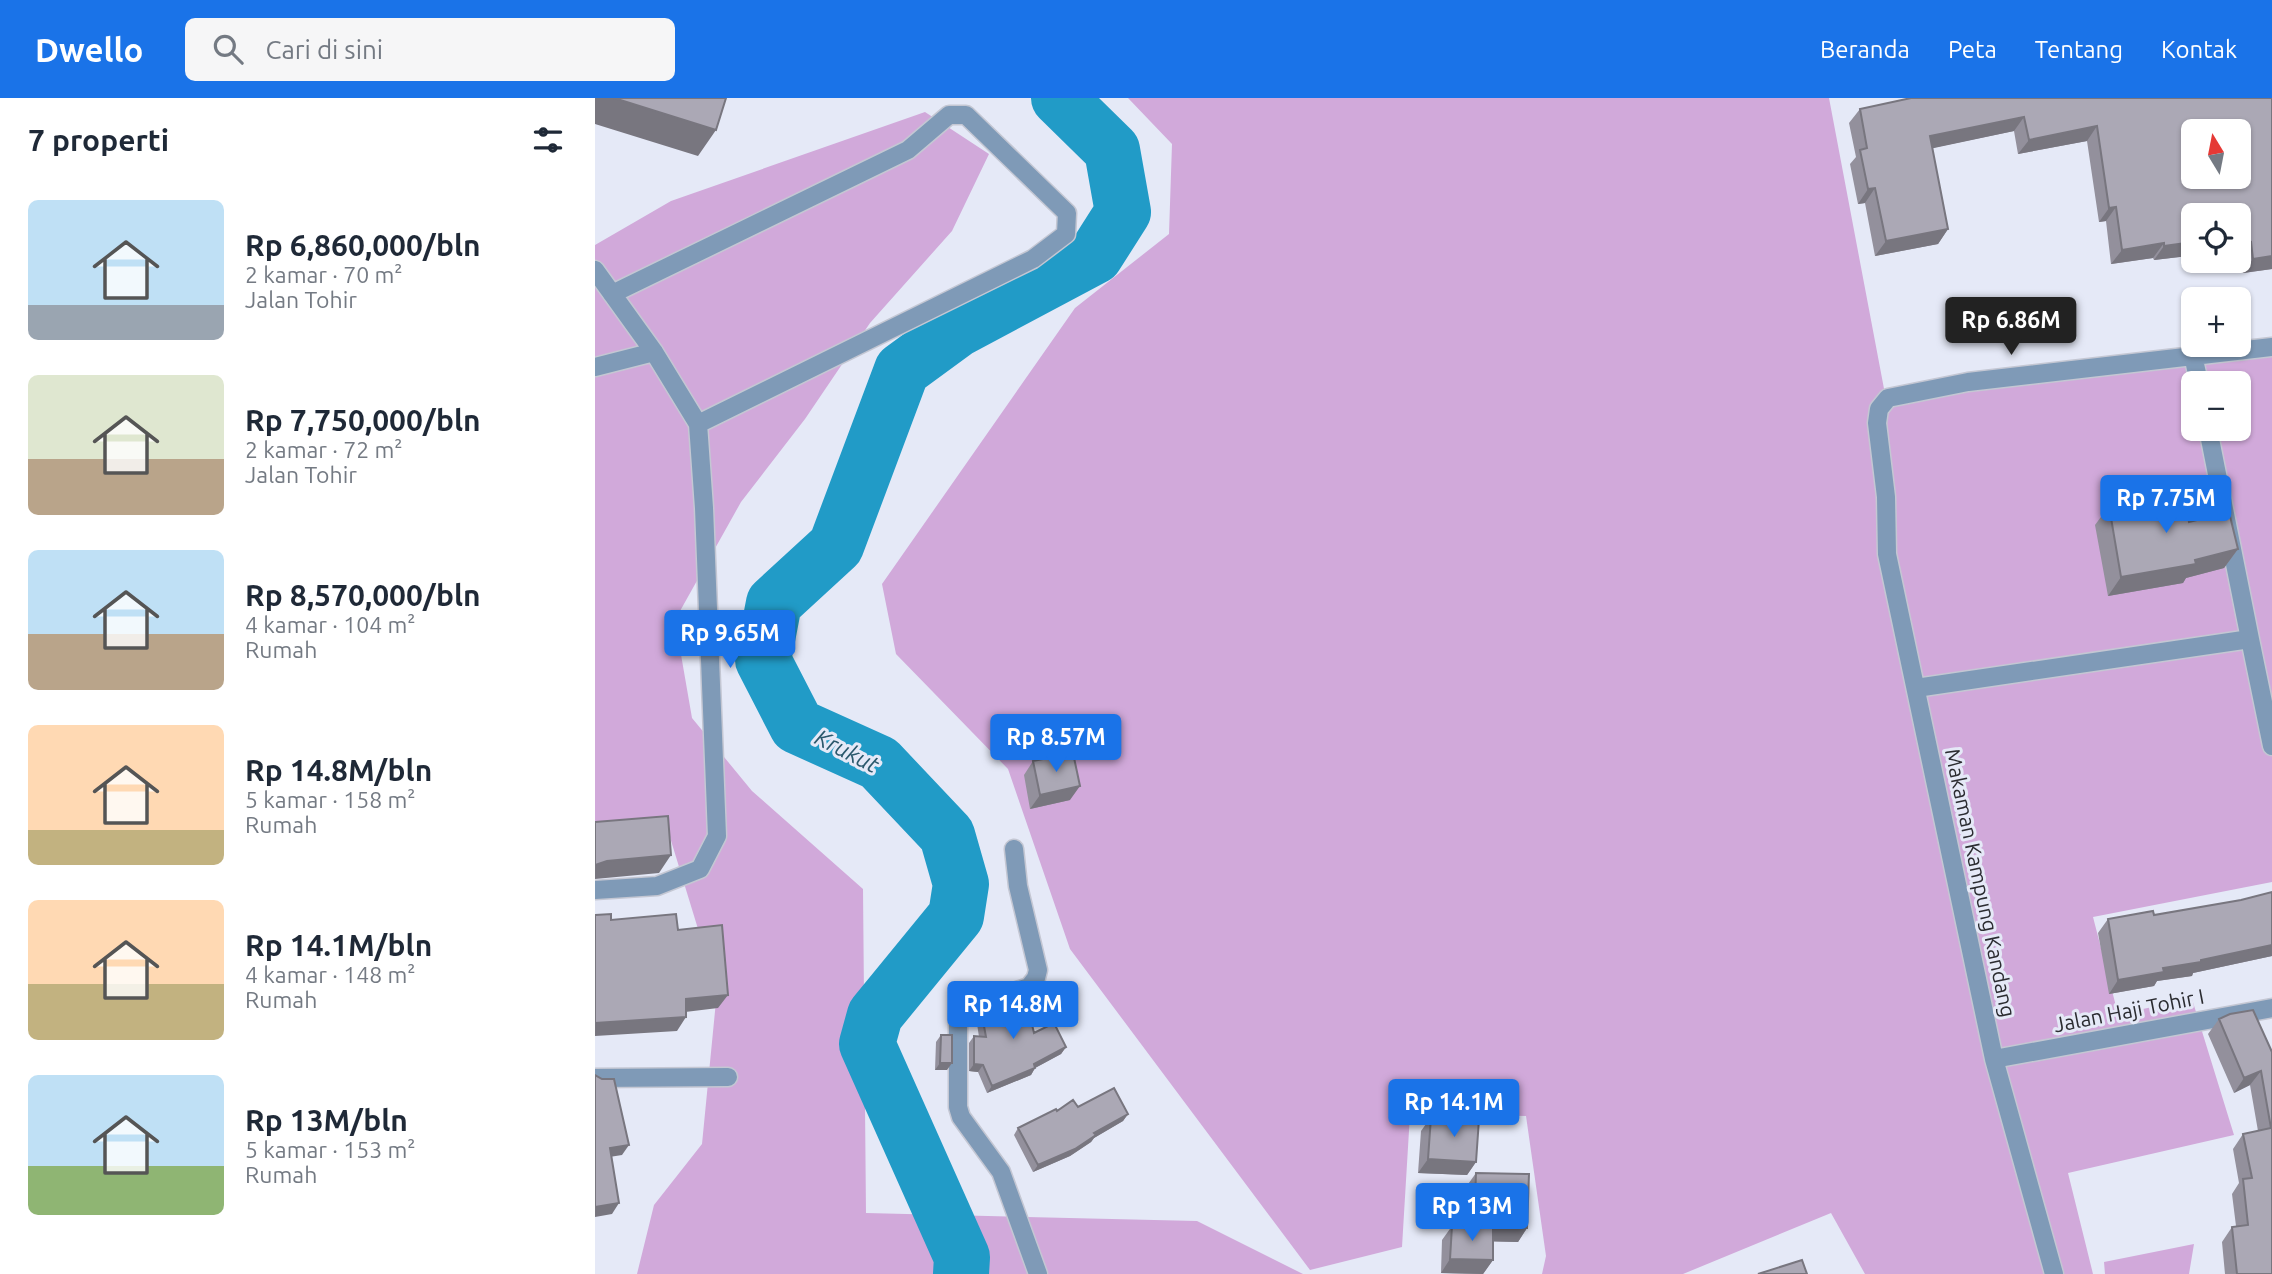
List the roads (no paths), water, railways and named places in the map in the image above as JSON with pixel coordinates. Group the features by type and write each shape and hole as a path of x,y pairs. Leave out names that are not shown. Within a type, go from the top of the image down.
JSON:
{"street":[{"path":"612,294 908,150 949,115 966,115 1067,213 1066,234 1033,259 698,424"},
{"path":"595,270 654,352 698,424 704,508 717,836 700,869 657,886 595,890"},
{"path":"2251,349 2272,347"},
{"path":"595,368 654,352"},
{"name":"Makaman Kampung Kandang","path":"2054,1274 1994,1059 1956,888 1887,554 1886,497 1877,423 1879,409 1888,398 1968,382 2181,356"},
{"path":"2210,441 2272,746"},
{"path":"1916,688 2250,639"},
{"path":"1014,849 1018,886 1038,970 1029,987 958,1013 958,1107 961,1117 1001,1172 1038,1274"},
{"name":"Jalan Haji Tohir I","path":"1994,1059 2272,1007"},
{"path":"595,1078 728,1077"}],"waterway":[{"name":"Krukut","path":"961,1274 962,1257 867,1044 875,1015 956,916 961,884 947,835 879,763 797,726 763,660 774,603 836,546 902,370 958,329 1095,256 1123,212 1112,150 1059,98"}]}
